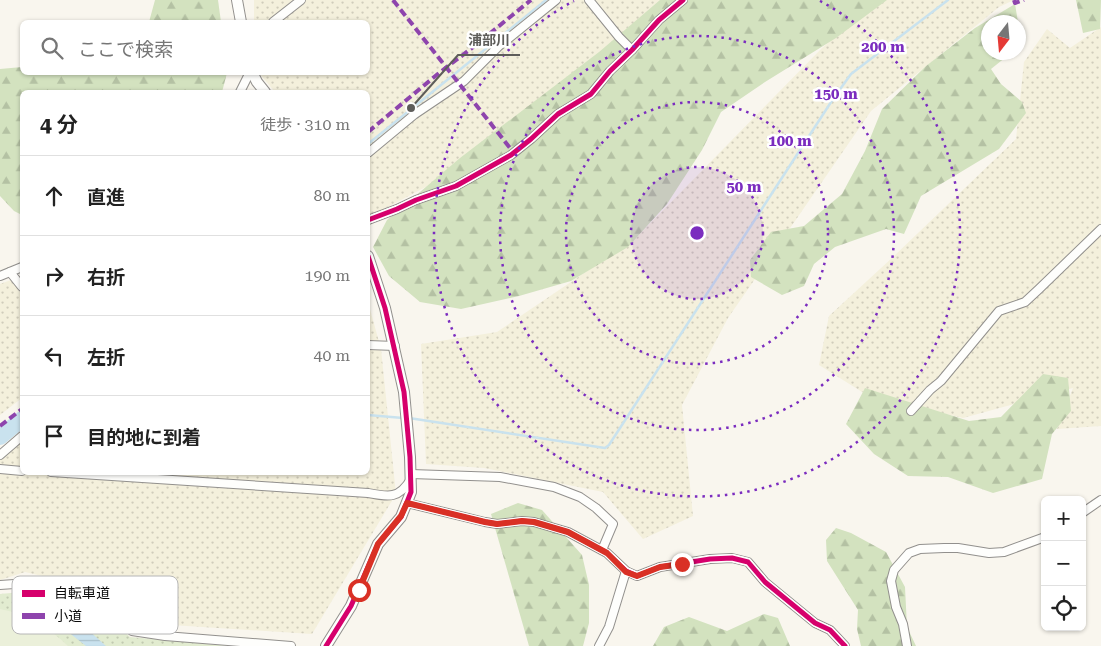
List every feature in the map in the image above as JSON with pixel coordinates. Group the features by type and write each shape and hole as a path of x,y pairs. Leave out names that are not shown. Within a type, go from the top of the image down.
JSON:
{"street":[{"path":"237,0 241,20"},
{"path":"276,20 301,0"},
{"path":"370,152 414,114 464,81 499,46 556,0"},
{"path":"589,0 619,38 632,50"},
{"path":"370,219 456,186 511,155 558,114 591,94 610,71 659,20 683,0"},
{"path":"241,90 249,75"},
{"path":"253,75 263,90"},
{"path":"911,411 941,381 999,311 1024,302 1040,289 1101,228"},
{"path":"326,646 351,606 378,544 401,516 411,492 404,392 395,346 370,262"},
{"path":"0,276 20,268"},
{"path":"10,272 20,284"},
{"path":"370,345 395,346"},
{"path":"0,455 20,438"},
{"path":"0,469 20,471"},
{"path":"96,475 368,493 384,496 393,496 404,489 411,477"},
{"path":"411,477 500,477 554,487 580,497 596,508 613,524 602,550"},
{"path":"1086,510 1101,500"},
{"path":"407,503 485,522 497,524 522,521 534,522 568,532 602,550 626,572 637,576 660,567 710,559 732,558 748,562 765,582 815,624 830,630 845,646"},
{"path":"907,646 891,581 894,570 909,553 920,549 944,548 958,548 989,553 1004,552 1041,538"},
{"path":"600,646 609,627 626,572"},
{"path":"152,634 292,646"}],"shaded area":[{"path":"254,0 673,0 497,149 371,216 370,90 273,90 261,75 370,75 370,20 254,20"},
{"path":"879,0 1014,0 999,7 989,15 981,15 981,22 871,111 728,318 682,405 693,516 643,539 603,492 484,468 426,464 421,344 497,332 636,238 822,48"},
{"path":"1101,27 1101,426 1057,429 1073,388 963,418 867,395 819,365 829,316 1016,139 1024,62 1047,29 1070,48"},
{"path":"20,277 20,400 0,415 0,284"},
{"path":"370,309 381,349 396,494 312,634 178,625 178,576 42,576 25,572 0,580 0,456 20,440 20,475 370,475"}],"green space":[{"path":"155,0 218,0 221,20 150,20"},
{"path":"660,0 887,0 836,38 721,112 702,150 667,204 628,247 571,281 519,296 461,309 420,302 389,276 373,247 387,220 460,158 599,52"},
{"path":"1076,0 1101,0 1100,29 1083,33"},
{"path":"1015,4 1017,15 997,15"},
{"path":"981,24 981,60 1002,60 991,69 1001,84 1022,102 1026,113 999,149 921,196 904,234 886,229 835,247 814,264 804,286 782,295 751,277 750,260 771,232 804,226 842,194 865,151 882,109 926,66"},
{"path":"20,67 20,75 226,75 223,90 20,90 20,214 14,211 0,196 0,69"},
{"path":"1043,374 1068,378 1071,411 1052,434 1042,479 993,493 948,477 908,476 874,454 846,424 865,388 969,421 1001,417"},
{"path":"518,503 542,510 582,555 589,585 589,623 583,646 529,646 491,514"},
{"path":"836,528 851,533 886,552 905,587 907,627 916,646 861,646 857,629 858,610 827,561 826,540"},
{"path":"12,593 12,634 127,634 130,637 229,646 0,646 0,594"},
{"path":"0,609 12,612 12,634 54,634 68,646 0,646"},
{"path":"764,614 778,618 790,646 653,646 664,627 689,617 727,631"}],"water":[{"path":"71,634 93,634 106,646 86,646"}],"waterway":[{"path":"370,142 546,0"},
{"path":"409,418 605,448 609,445 851,74 948,0"},
{"path":"370,415 403,418"},
{"path":"0,437 20,421"}],"marked path":[{"path":"393,0 514,153"},
{"path":"370,130 531,0"},
{"path":"1014,0 1015,3 1024,0"},
{"path":"0,426 20,411"}],"cycle path":[{"path":"370,219 456,186 511,155 558,114 591,94 610,71 659,20 683,0"},
{"path":"326,646 351,606 378,544 401,517 411,492 404,392 385,308 370,262"},
{"path":"407,503 485,522 497,524 522,521 534,522 568,532 607,553 626,571 637,576 660,567 710,559 732,558 748,562 765,582 815,623 830,630 845,646"}],"place":[{"name":"浦部川","path":"411,108"}],"route":[{"path":"359,590 378,544 401,516 407,503 485,522 497,524 522,521 534,522 568,532 607,553 626,572 637,576 644,575 660,567 682,564"}]}
